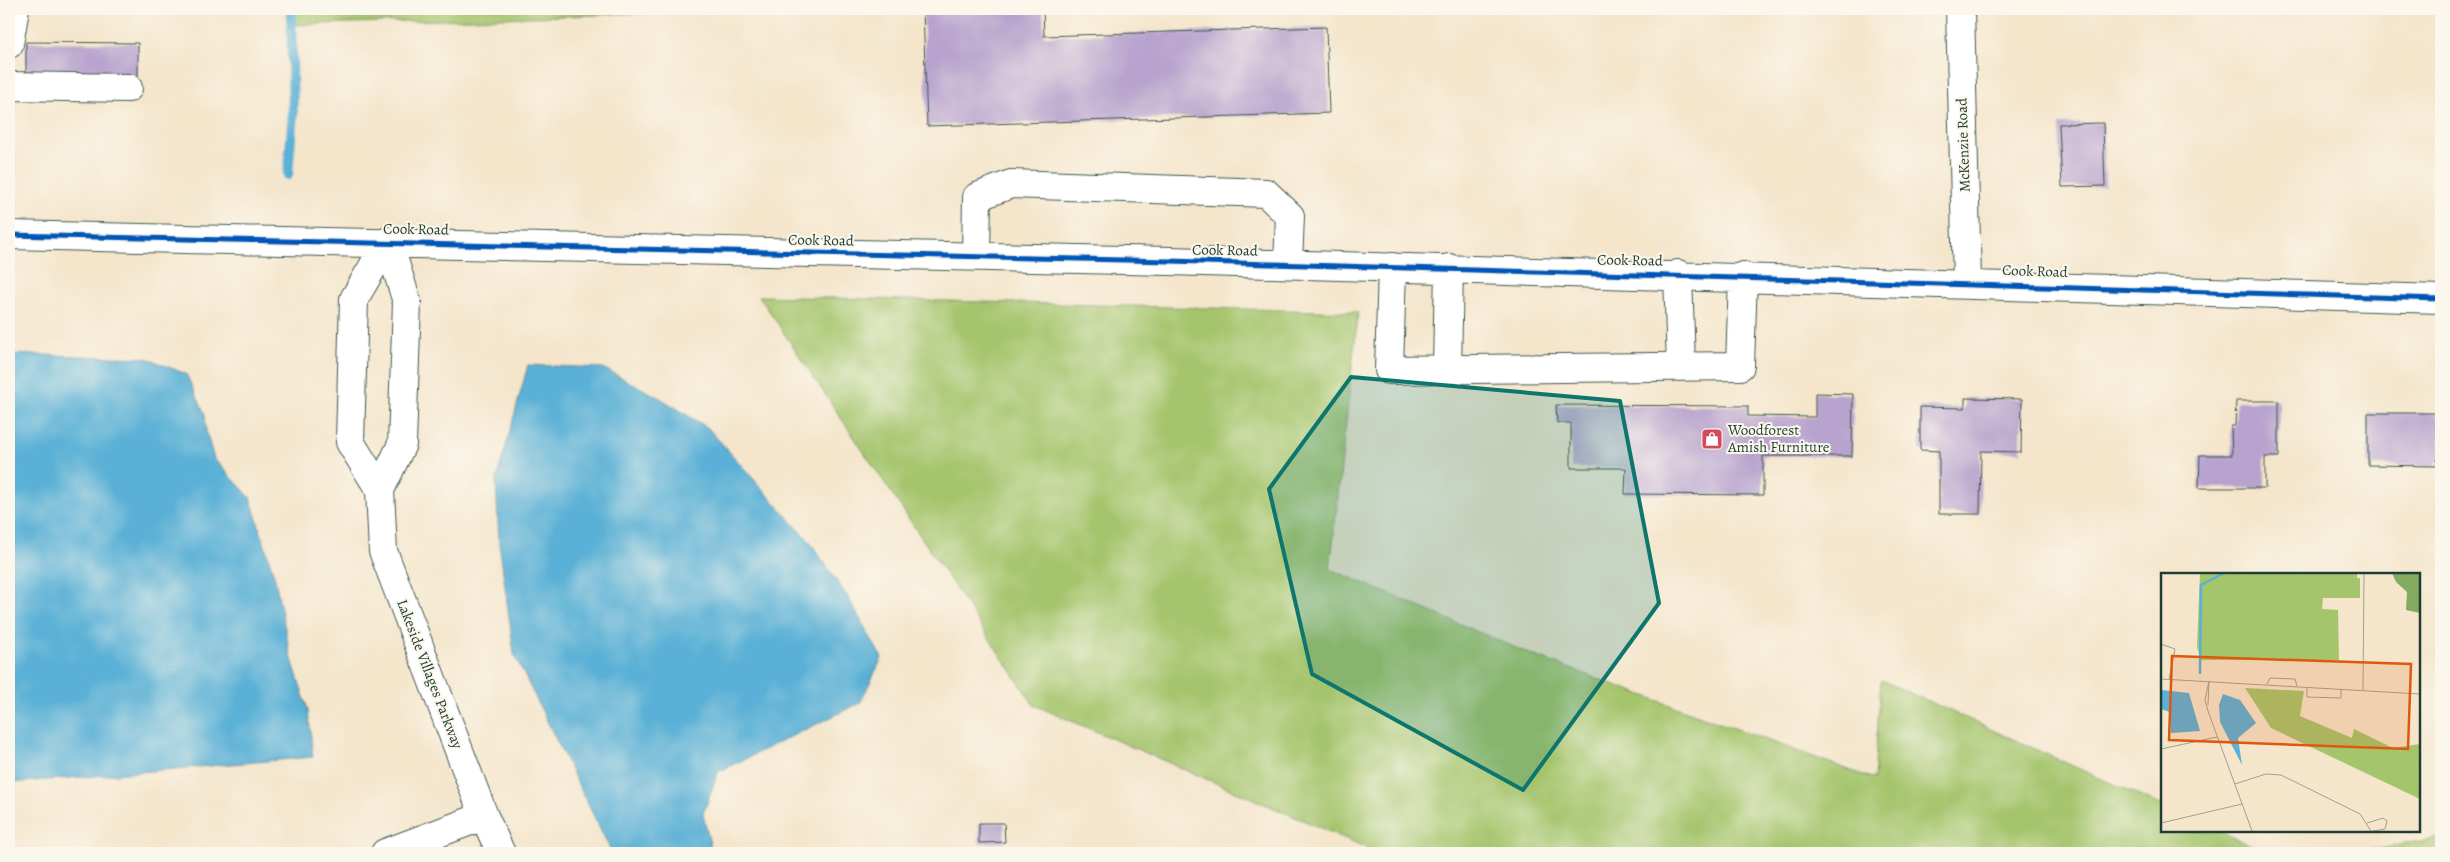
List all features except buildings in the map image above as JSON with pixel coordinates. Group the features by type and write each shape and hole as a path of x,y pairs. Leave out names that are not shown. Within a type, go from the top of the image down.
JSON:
{"street":[{"path":"9,44 14,9"},
{"name":"McKenzie Road","path":"1960,9 1967,281"},
{"path":"9,86 128,88"},
{"path":"976,256 977,197 1010,184 1266,193 1290,216 1288,264"},
{"name":"Cook Road","path":"9,235 388,241 1967,281 2441,299"},
{"name":"Lakeside Villages Parkway","path":"380,490 350,442 354,299 388,241"},
{"name":"Lakeside Villages Parkway","path":"388,241 407,302 402,444 380,490 383,551 484,816 500,853"},
{"path":"1392,267 1389,370 1740,366 1743,276"},
{"path":"1447,368 1449,268"},
{"path":"1678,274 1682,367"},
{"path":"385,853 484,816"}],"highlighted area":[{"path":"1351,377 1620,401 1659,603 1523,790 1312,674 1269,489"}],"green space":[{"path":"286,9 774,9 291,25"},
{"path":"759,296 1358,312 1330,569 1535,656 1874,779 1881,680 2161,806 2161,832 2221,832 2269,853 1379,853 1034,705"},
{"path":"2441,837 2441,853 2359,853"}],"water":[{"path":"9,354 147,358 186,374 205,414 206,431 214,459 250,497 274,575 290,653 308,710 313,757 12,783 9,759"},
{"path":"528,365 603,368 660,398 708,428 810,542 847,596 882,658 860,703 718,772 703,814 712,853 612,853 514,654 499,542 496,482"}],"waterway":[{"path":"288,175 293,113 291,9"}],"cycle path":[{"path":"9,235 299,240 1329,265 2441,299"}],"place":[{"name":"Woodforest Amish Furniture","path":"1712,439"}]}
